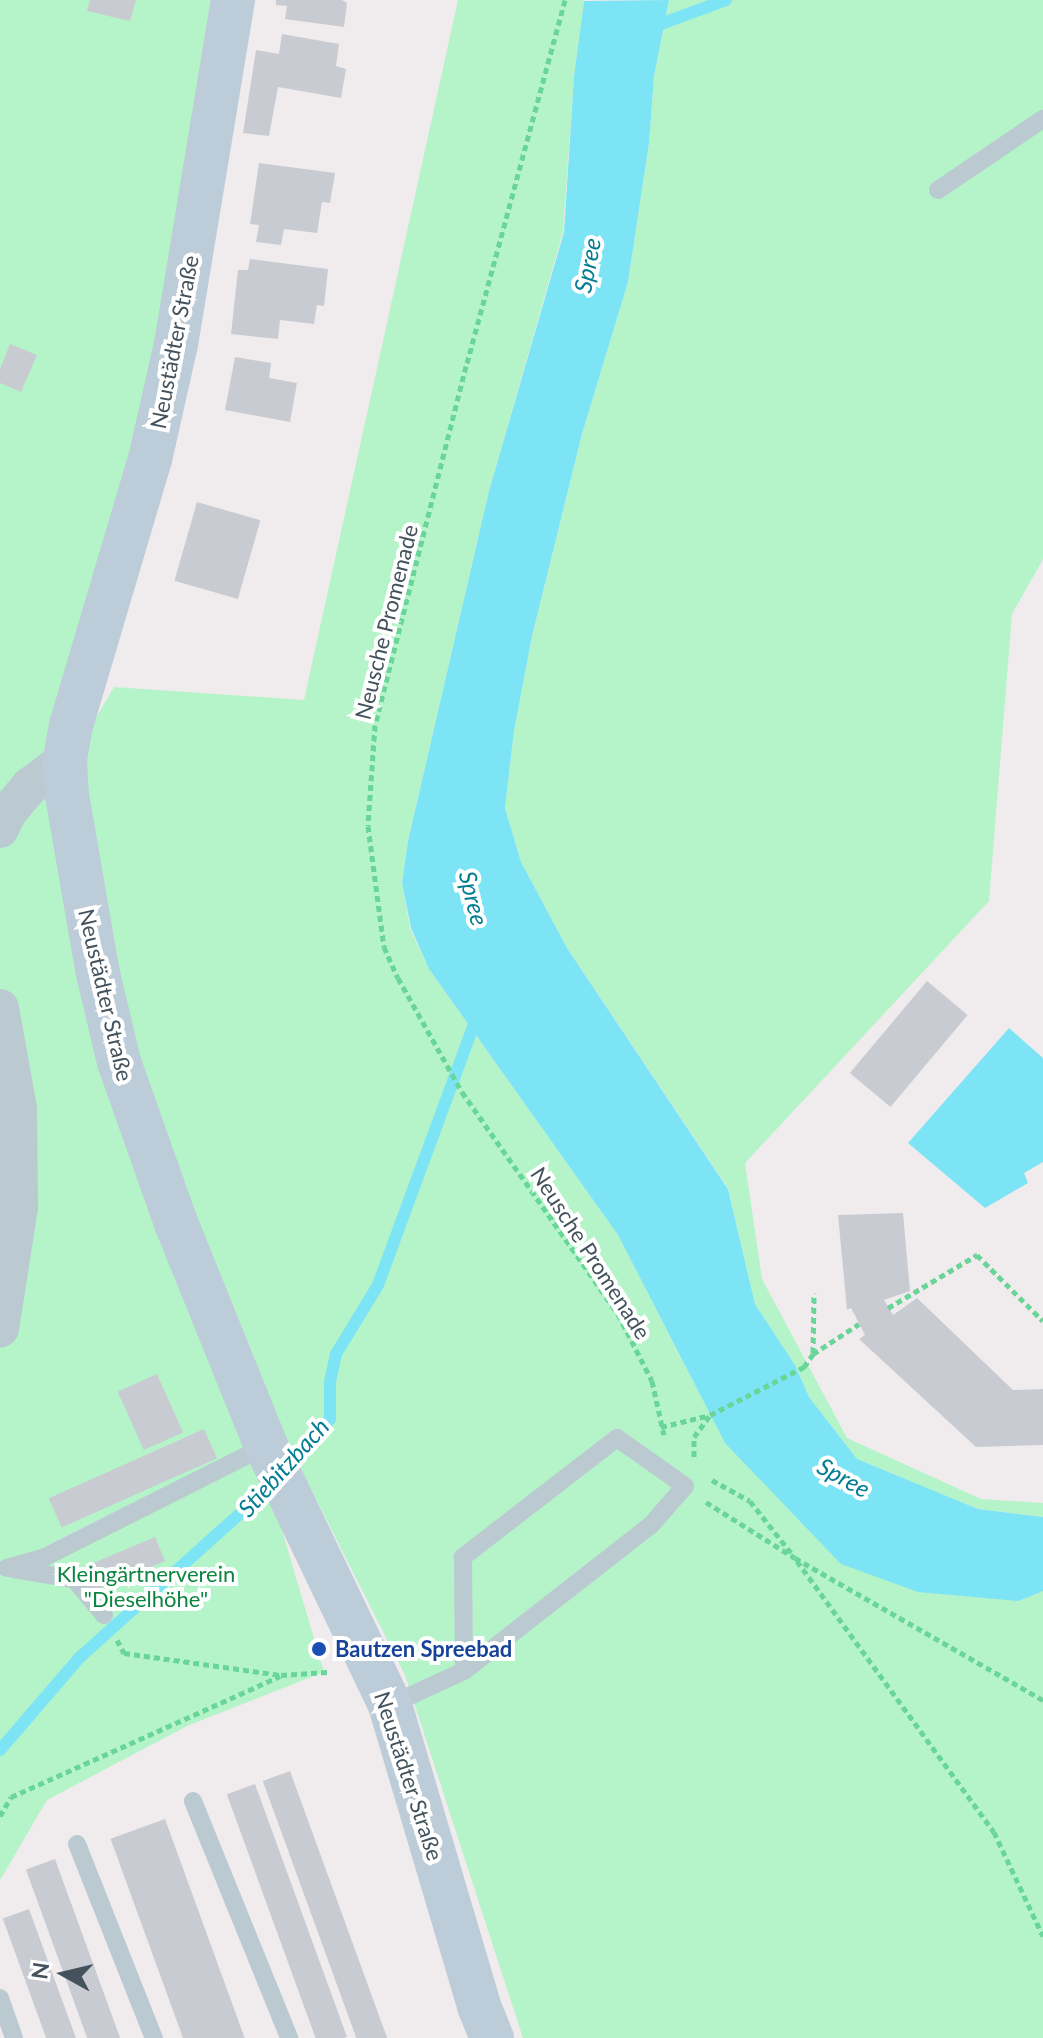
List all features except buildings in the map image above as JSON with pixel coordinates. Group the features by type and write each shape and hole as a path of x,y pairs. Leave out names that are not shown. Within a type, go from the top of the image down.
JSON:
{"street":[{"name":"Neustädter Straße","path":"233,0 176,344 150,459 71,725 65,760 73,845 119,1062 176,1223 268,1451 390,1705 479,2006 492,2038"},
{"path":"0,829 8,812 30,786 65,760"},
{"path":"0,1008 18,1109 19,1207 0,1329"}],"lane":[{"path":"938,190 1043,119"},
{"path":"390,1705 464,1671 652,1524 685,1486 617,1438 463,1557 464,1671"},
{"path":"4,1569 43,1558 268,1451"},
{"path":"4,1569 74,1579 104,1615"},
{"path":"193,1801 289,2038"},
{"path":"77,1844 154,2038"},
{"path":"0,1998 14,2038"}],"path":[{"name":"Neusche Promenade","path":"565,0 466,366 375,725 368,826 384,947 439,1055 462,1092 618,1314 652,1381 661,1427 685,1486"},
{"path":"888,1308 977,1255 1043,1321"},
{"path":"813,1354 814,1293"},
{"path":"661,1427 710,1415 804,1367 813,1354 859,1324"},
{"path":"710,1415 694,1437 694,1458 711,1479 750,1501 795,1558 994,1832 1043,1936"},
{"path":"685,1486 795,1558 1043,1700"},
{"path":"124,1653 281,1675 327,1669 332,1682"},
{"path":"0,1816 11,1797 281,1675"}],"green space":[{"name":"Kleingärtnerverein \"Dieselhöhe\"","path":"0,0 213,0 169,287 49,806 276,1510 324,1672 187,1726 47,1800 0,1880"},
{"path":"458,0 584,0 574,76 563,232 489,491 408,841 402,883 410,928 429,969 618,1235 725,1443 1019,1601 1043,1591 1043,2038 523,2038 405,1675 273,1414 131,1054 83,788 90,728 114,687 304,700"},
{"path":"669,0 1043,0 1043,559 1012,614 989,901 745,1163 762,1279 847,1438 981,1499 1043,1503 1043,1517 978,1509 857,1459 809,1397 795,1365 755,1304 728,1188 567,948 521,862 505,808 514,731 532,636 582,434 628,282 649,143 654,76"}],"water":[{"name":"Spree","path":"669,0 654,76 649,143 628,282 582,434 532,636 514,731 505,808 521,862 567,948 728,1189 755,1304 795,1365 809,1397 857,1459 978,1509 1043,1517 1043,1591 1019,1601 918,1592 841,1564 725,1443 618,1235 429,969 411,928 402,883 408,841 489,491 564,232 574,76 584,1"},
{"path":"1009,1028 1043,1058 1043,1162 1024,1173 1028,1183 985,1208 908,1143"}],"waterway":[{"path":"647,29 726,0"},
{"name":"Stiebitzbach","path":"288,1469 330,1419 330,1382 336,1354 378,1285 478,1013"},
{"name":"Stiebitzbach","path":"0,1750 79,1658 275,1482"}],"place":[{"name":"Bautzen Spreebad","path":"319,1649"}]}
